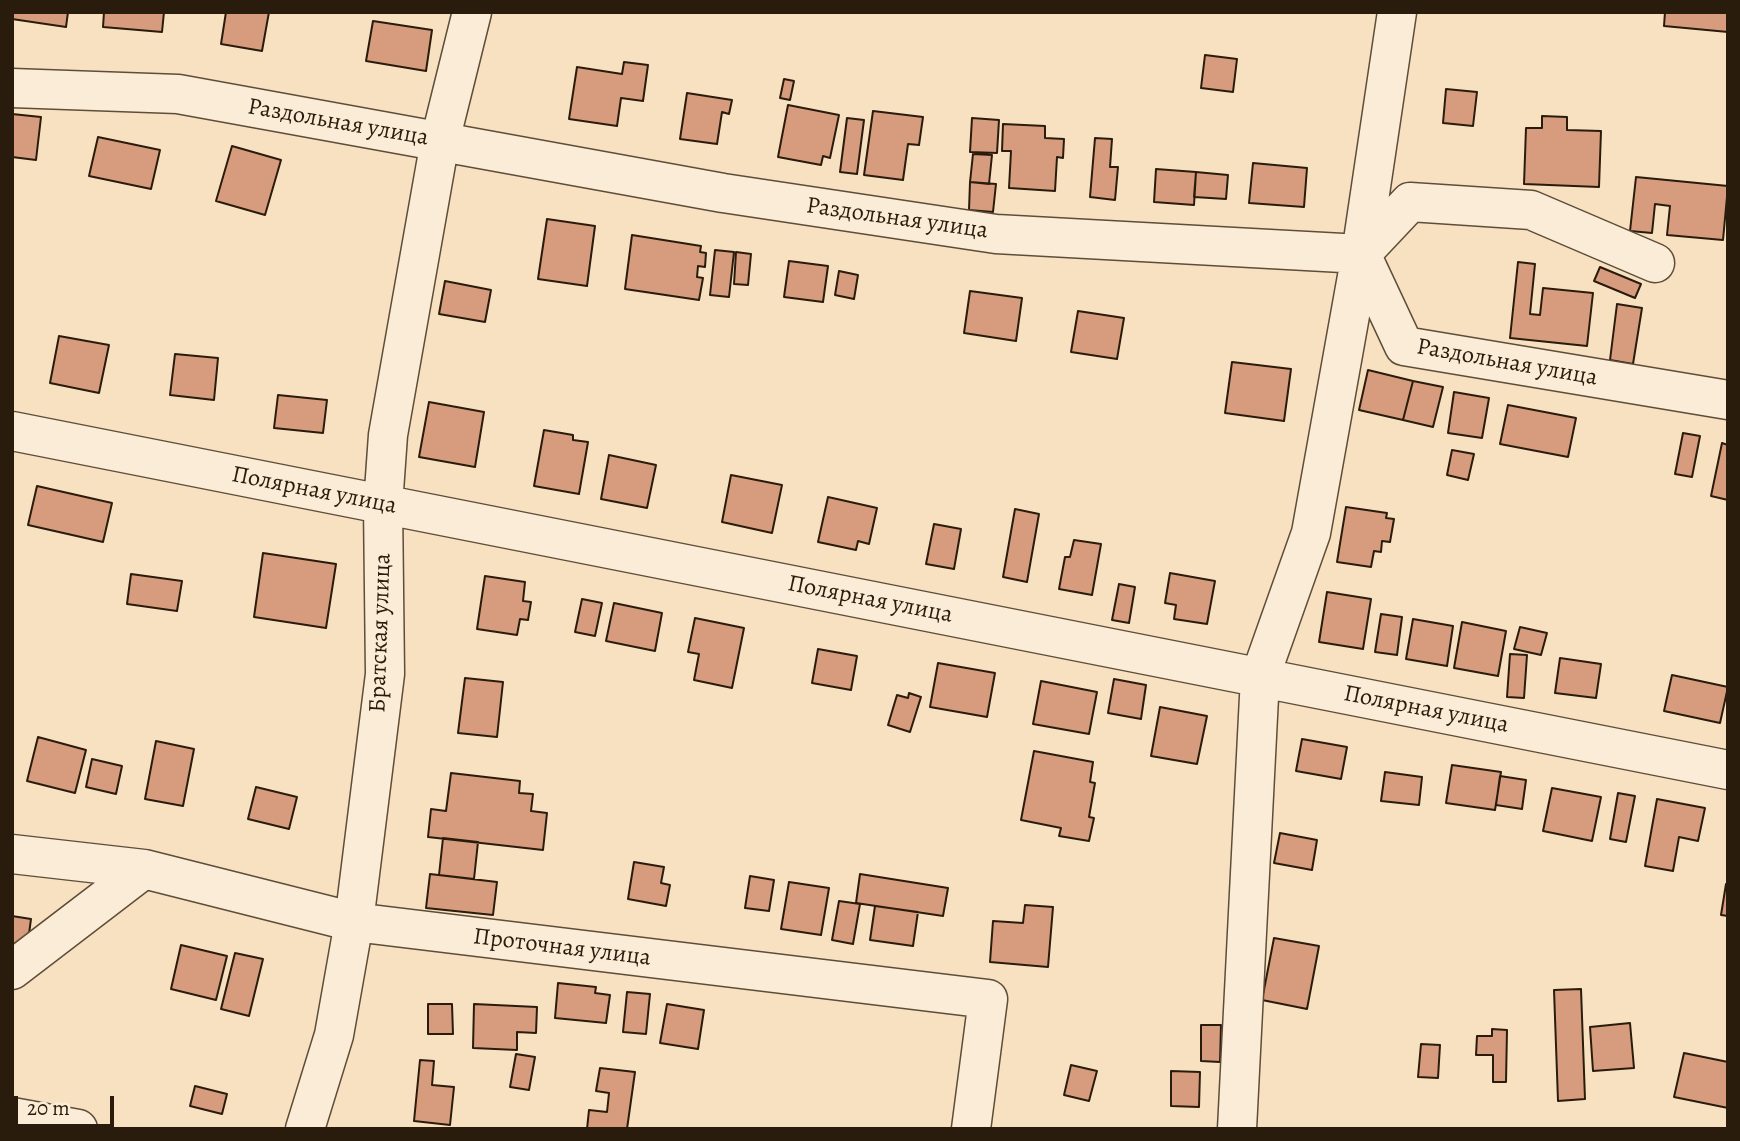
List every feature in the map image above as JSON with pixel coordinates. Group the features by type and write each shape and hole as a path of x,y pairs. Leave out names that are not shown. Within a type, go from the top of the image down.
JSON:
{"street":[{"name":"Братская улица","path":"305,1129 334,1035 354,922 385,674 383,505 388,435 440,141 472,12"},
{"path":"1237,1129 1260,677 1311,533 1361,254 1397,12"},
{"name":"Раздольная улица","path":"12,88 178,94 723,193 996,234 1361,254 1404,346 1728,400"},
{"path":"1361,254 1410,202 1531,210 1655,262"},
{"name":"Полярная улица","path":"12,431 1728,770"},
{"name":"Проточная улица","path":"12,854 144,869 354,922 988,999 971,1129"},
{"path":"12,970 144,869"},
{"path":"12,1117 78,1129"}],"building":[{"path":"12,12 68,12 66,27 12,19"},
{"path":"104,12 164,12 162,32 103,27"},
{"path":"226,12 269,12 262,51 221,44"},
{"path":"1665,12 1728,12 1728,32 1664,26"},
{"path":"373,21 432,30 426,71 366,61"},
{"path":"1205,55 1237,59 1233,92 1201,88"},
{"path":"624,62 648,65 643,101 621,98 617,126 569,119 577,67 622,74"},
{"path":"784,79 794,81 790,100 780,98"},
{"path":"1446,89 1477,92 1473,126 1443,123"},
{"path":"687,93 732,100 729,114 722,112 717,144 680,139"},
{"path":"788,105 839,115 830,158 823,156 821,165 778,157"},
{"path":"873,111 923,117 919,145 908,144 903,180 864,175"},
{"path":"12,114 41,117 36,160 12,157"},
{"path":"1542,116 1567,117 1567,130 1601,131 1599,187 1524,184 1526,128 1542,128"},
{"path":"847,118 864,120 857,174 840,172"},
{"path":"972,118 999,120 997,153 970,152"},
{"path":"1003,124 1045,126 1045,138 1064,139 1063,158 1057,157 1055,191 1009,188 1011,151 1002,151"},
{"path":"98,137 160,150 151,189 89,176"},
{"path":"1095,138 1112,139 1110,167 1118,167 1115,200 1090,197"},
{"path":"232,146 281,160 265,215 216,201"},
{"path":"973,154 992,155 989,184 970,182"},
{"path":"1253,163 1307,168 1304,207 1249,203"},
{"path":"1156,169 1196,172 1194,205 1154,202"},
{"path":"1196,172 1228,175 1226,199 1194,197"},
{"path":"1636,177 1728,186 1723,240 1667,235 1670,206 1655,204 1652,233 1630,231"},
{"path":"970,182 996,184 993,212 969,210"},
{"path":"547,219 595,226 587,286 538,279"},
{"path":"632,235 701,246 700,252 706,253 705,267 698,266 697,277 703,278 699,300 625,289"},
{"path":"715,250 734,252 729,297 710,295"},
{"path":"736,252 751,254 748,285 734,284"},
{"path":"789,261 828,266 823,302 784,297"},
{"path":"1518,262 1535,264 1530,314 1540,315 1543,288 1593,293 1587,346 1510,338"},
{"path":"1600,267 1641,284 1635,298 1594,281"},
{"path":"839,271 858,275 854,299 835,295"},
{"path":"445,281 491,290 485,322 439,314"},
{"path":"970,291 1022,298 1016,341 964,333"},
{"path":"1617,304 1642,308 1633,364 1610,360"},
{"path":"1078,311 1124,318 1117,359 1071,352"},
{"path":"59,336 109,345 99,393 50,383"},
{"path":"175,354 218,358 214,400 170,395"},
{"path":"1232,362 1291,369 1284,421 1225,413"},
{"path":"1368,370 1413,381 1403,420 1359,410"},
{"path":"1413,381 1443,387 1433,427 1403,420"},
{"path":"1454,392 1489,398 1482,438 1448,433"},
{"path":"278,395 327,400 323,433 274,428"},
{"path":"429,402 484,412 475,467 419,457"},
{"path":"1508,405 1576,418 1568,457 1500,444"},
{"path":"544,430 573,435 573,440 588,442 579,494 534,486"},
{"path":"1683,433 1700,436 1692,477 1675,474"},
{"path":"1722,443 1728,445 1728,500 1711,496"},
{"path":"1452,450 1474,454 1468,480 1447,475"},
{"path":"609,455 656,465 647,508 601,499"},
{"path":"731,475 782,485 772,533 722,522"},
{"path":"37,486 112,503 103,542 28,525"},
{"path":"828,497 877,508 869,544 858,541 856,550 818,542"},
{"path":"1346,507 1387,513 1386,518 1394,519 1390,542 1382,541 1381,552 1374,551 1371,567 1337,562"},
{"path":"1015,509 1039,514 1027,582 1003,577"},
{"path":"934,524 961,529 954,569 926,564"},
{"path":"1074,540 1101,544 1092,595 1059,589 1065,557 1070,557"},
{"path":"263,553 336,564 326,628 254,617"},
{"path":"1170,573 1215,581 1207,624 1174,619 1176,605 1165,603"},
{"path":"131,574 182,581 177,611 127,604"},
{"path":"485,576 525,582 523,601 531,602 528,620 520,619 517,635 477,629"},
{"path":"1119,584 1135,587 1129,623 1112,620"},
{"path":"1327,592 1371,599 1363,649 1319,642"},
{"path":"582,599 602,603 595,636 575,632"},
{"path":"614,603 662,613 655,651 606,641"},
{"path":"1381,614 1402,617 1397,655 1375,652"},
{"path":"695,618 744,628 732,688 694,680 699,654 688,652"},
{"path":"1413,619 1453,626 1447,666 1406,659"},
{"path":"1462,622 1506,631 1498,676 1454,668"},
{"path":"1520,627 1547,633 1541,655 1514,649"},
{"path":"818,649 857,656 851,690 812,683"},
{"path":"1510,654 1527,655 1524,698 1507,697"},
{"path":"1560,658 1601,664 1596,698 1555,693"},
{"path":"938,663 995,673 987,717 930,707"},
{"path":"1672,675 1728,687 1720,723 1664,711"},
{"path":"465,678 503,682 497,737 458,733"},
{"path":"1114,679 1146,685 1141,719 1108,713"},
{"path":"1041,681 1097,692 1089,734 1033,724"},
{"path":"909,693 921,697 910,732 888,725 897,695 908,698"},
{"path":"1160,707 1207,716 1197,764 1151,756"},
{"path":"38,737 86,750 75,793 27,781"},
{"path":"1302,739 1347,747 1341,779 1296,771"},
{"path":"156,741 194,749 183,806 145,799"},
{"path":"1034,751 1093,762 1090,782 1095,783 1089,817 1094,818 1089,841 1059,836 1061,828 1021,820"},
{"path":"92,759 122,766 116,794 86,787"},
{"path":"1452,765 1501,772 1495,810 1446,803"},
{"path":"1385,772 1422,777 1419,805 1381,801"},
{"path":"451,773 520,781 519,793 533,794 531,811 547,813 543,850 428,837 431,809 446,811"},
{"path":"1500,776 1526,780 1522,809 1496,805"},
{"path":"256,787 297,797 289,829 248,819"},
{"path":"1552,788 1601,797 1592,841 1543,831"},
{"path":"1618,793 1635,796 1626,842 1610,839"},
{"path":"1657,799 1705,808 1698,841 1679,837 1673,871 1645,866"},
{"path":"1280,833 1317,840 1312,870 1274,863"},
{"path":"443,838 478,842 474,879 439,875"},
{"path":"634,862 664,867 661,883 670,885 666,906 628,899"},
{"path":"430,874 497,882 493,915 426,908"},
{"path":"860,874 948,888 943,916 856,903"},
{"path":"750,876 774,880 769,911 745,908"},
{"path":"789,882 829,888 821,935 781,929"},
{"path":"1726,884 1728,885 1728,916 1721,915"},
{"path":"839,901 860,904 853,944 832,940"},
{"path":"1025,905 1053,907 1048,967 990,962 993,921 1023,923"},
{"path":"875,906 918,912 913,946 870,940"},
{"path":"12,916 31,919 27,949 12,947"},
{"path":"1274,938 1319,946 1307,1009 1262,1000"},
{"path":"181,945 227,956 216,1000 171,989"},
{"path":"235,953 263,959 249,1016 221,1009"},
{"path":"558,983 596,987 595,993 610,995 606,1023 555,1018"},
{"path":"1581,989 1585,1099 1558,1101 1554,990"},
{"path":"627,992 650,994 646,1034 623,1032"},
{"path":"428,1004 452,1004 453,1034 428,1034"},
{"path":"474,1004 537,1007 536,1033 517,1032 517,1050 473,1048"},
{"path":"667,1004 704,1010 698,1049 660,1043"},
{"path":"1630,1023 1634,1068 1593,1071 1590,1027"},
{"path":"1201,1025 1221,1025 1220,1062 1201,1061"},
{"path":"1492,1029 1507,1030 1506,1082 1493,1082 1493,1055 1476,1055 1477,1036 1492,1036"},
{"path":"1421,1044 1440,1045 1438,1078 1418,1077"},
{"path":"1684,1053 1728,1062 1728,1108 1674,1097"},
{"path":"516,1054 535,1057 529,1090 510,1087"},
{"path":"420,1060 434,1061 432,1085 454,1087 450,1125 414,1121"},
{"path":"1071,1065 1097,1071 1089,1101 1064,1095"},
{"path":"600,1068 635,1072 627,1129 587,1129 589,1110 607,1112 609,1093 596,1091"},
{"path":"1171,1071 1200,1072 1199,1107 1171,1106"},
{"path":"195,1086 227,1094 222,1114 190,1106"}]}
